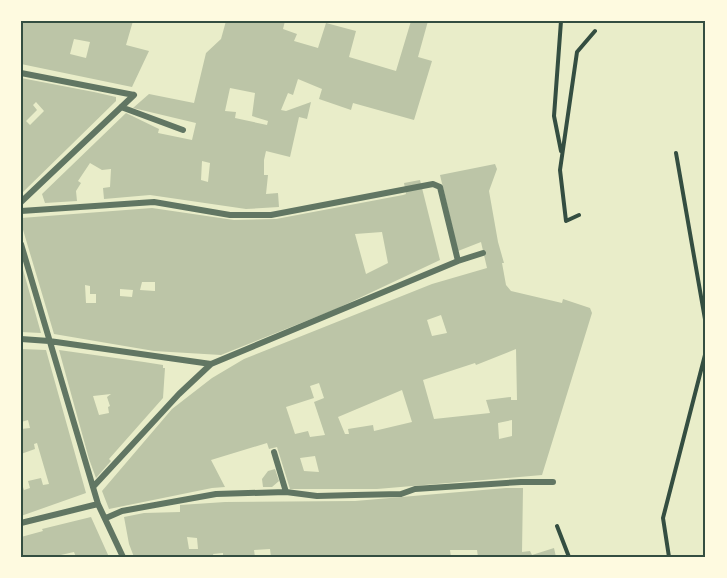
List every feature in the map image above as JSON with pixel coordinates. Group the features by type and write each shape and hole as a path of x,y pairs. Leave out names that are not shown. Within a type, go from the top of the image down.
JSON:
{"street":[{"path":"21,73 134,95 21,202"},
{"path":"121,107 183,130"},
{"path":"21,211 154,202 230,215 271,215 433,184 440,187 458,261"},
{"path":"21,244 98,504 123,557"},
{"path":"93,487 179,394 211,364 458,261 483,254"},
{"path":"21,339 49,340 211,364"},
{"path":"274,452 286,492"},
{"path":"106,518 123,512 216,494 286,492 317,496 401,494 415,489 553,482"},
{"path":"21,524 98,504"}],"path":[{"path":"561,21 554,116 562,154"},
{"path":"579,215 566,221 560,170 577,52 595,31"},
{"path":"676,153 706,325"},
{"path":"669,557 663,518 706,351"},
{"path":"557,526 569,557"}],"building":[{"path":"21,21 40,23 41,21 133,21 126,45 149,51 132,87 21,64","holes":["74,39 90,42 86,58 70,54"]},
{"path":"226,21 285,21 283,29 297,34 294,41 318,48 326,23 356,31 349,57 396,71 411,21 428,21 418,57 432,61 414,120 353,103 351,110 319,99 322,89 298,79 293,95 288,93 281,110 286,111 311,102 307,119 299,117 290,157 266,151 264,160 264,175 268,175 266,194 278,193 279,207 246,209 150,195 104,199 103,188 110,187 111,169 102,170 90,163 78,181 81,183 76,191 77,201 45,203 42,194 126,113 159,129 158,133 192,140 196,123 133,108 149,94 194,103 206,53 221,39","holes":["230,88 255,93 252,116 268,121 267,125 235,118 236,112 225,111","202,161 210,163 208,182 201,180"]},
{"path":"21,78 116,97 116,101 21,194","holes":["36,102 44,111 30,125 26,121 37,110 33,105"]},
{"path":"495,164 497,169 489,191 504,263 502,263 506,285 511,291 562,303 563,299 590,308 592,313 542,475 377,489 290,489 277,447 269,449 267,443 211,460 225,487 109,509 102,491 172,409 212,378 244,359 432,284 487,268 481,242 458,251 440,175","holes":["441,315 447,333 432,336 427,320","516,349 517,400 511,400 511,397 486,400 490,413 434,419 423,380 475,363 476,365","319,383 324,398 314,402 325,435 310,437 308,431 295,434 286,407 314,398 310,386","402,390 412,422 374,431 373,425 348,429 349,434 345,434 338,417","512,420 512,436 499,439 498,423","315,456 319,472 304,471 300,458"]},
{"path":"420,180 440,260 336,309 221,355 154,351 54,334 21,223 21,218 152,208 234,220 276,219 403,195 406,194 404,183","holes":["382,232 388,263 366,274 355,234","142,282 155,282 155,291 140,290","85,285 90,286 90,294 96,294 96,303 86,303","120,289 133,290 132,297 120,296"]},
{"path":"22,266 41,333 21,332"},
{"path":"21,349 46,350 86,493 21,516 21,481 24,490 30,488 28,481 41,478 43,485 49,484 37,443 34,444 35,449 21,454 21,429 30,428 28,420 21,422"},
{"path":"59,350 163,365 165,368 163,398 109,459 111,461 96,478","holes":["111,394 107,397 110,406 108,407 109,413 99,415 93,396"]},
{"path":"275,469 279,481 272,487 263,487 262,479 268,471"},
{"path":"523,488 522,552 530,551 532,555 554,548 556,557 478,557 477,550 450,550 451,557 271,557 270,549 254,550 255,557 223,557 223,553 213,554 214,557 134,557 124,517 144,513 180,512 180,505 225,502 355,501","holes":["187,537 197,538 198,549 189,549"]},
{"path":"91,517 109,557 76,557 74,552 52,557 21,557 21,537 43,531 42,529"}]}
